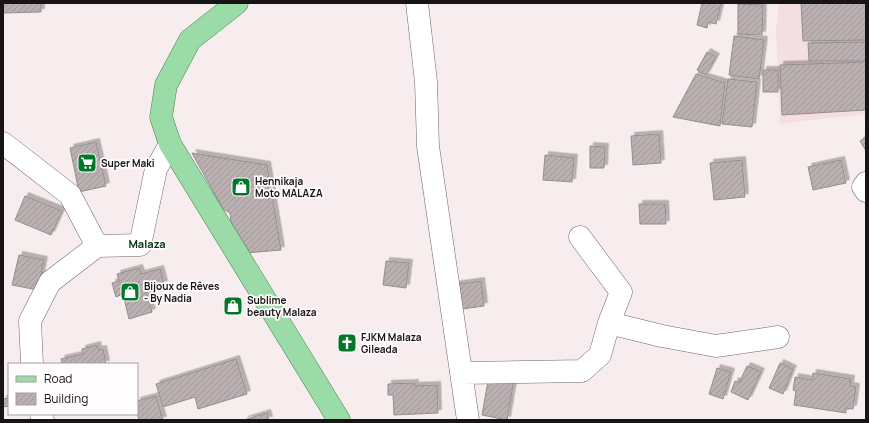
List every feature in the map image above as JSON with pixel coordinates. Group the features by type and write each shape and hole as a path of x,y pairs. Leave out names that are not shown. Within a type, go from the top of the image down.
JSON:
{"main road":[{"path":"236,3 190,40 166,85 161,117 170,144 339,420"}],"street":[{"path":"417,3 426,82 428,146 468,420"},
{"path":"3,143 70,195 97,246"},
{"path":"32,363 30,321 50,282 97,246 140,245 156,169 170,144"},
{"path":"866,183 864,187 866,191"},
{"path":"462,373 582,371 600,355 609,323 621,292 580,237"},
{"path":"609,323 662,336 716,346 778,337"}],"shaded area":[{"path":"779,3 866,3 866,114 780,124 776,30"}],"building":[{"path":"3,3 41,3 41,12 3,13"},
{"path":"702,3 721,3 716,24 708,22 707,28 697,25"},
{"path":"801,3 866,3 866,40 803,41"},
{"path":"738,4 763,5 762,35 738,34"},
{"path":"734,36 764,40 759,79 729,75"},
{"path":"866,42 866,61 809,61 808,43"},
{"path":"707,52 716,57 706,75 697,70"},
{"path":"866,62 866,110 782,115 780,65"},
{"path":"763,70 778,70 778,92 763,92"},
{"path":"696,74 725,83 720,126 673,117"},
{"path":"728,79 757,82 752,127 722,124"},
{"path":"659,134 661,163 633,165 631,136"},
{"path":"866,137 866,151 860,141"},
{"path":"96,142 106,186 79,192 70,148"},
{"path":"590,146 605,147 604,168 590,168"},
{"name":"Hennikaja Moto MALAZA","path":"192,153 267,165 281,250 246,253 233,237 230,213 223,209"},
{"path":"545,155 574,158 572,182 543,180"},
{"path":"742,160 745,197 714,200 710,163"},
{"path":"841,160 846,183 813,190 808,167"},
{"path":"25,196 62,211 51,235 15,220"},
{"path":"639,204 665,204 666,224 640,224"},
{"path":"19,255 44,260 38,290 12,285"},
{"path":"386,261 409,263 406,288 383,285"},
{"name":"Bijoux de Rêves - By Nadia","path":"139,268 141,274 160,269 164,284 145,289 152,312 129,319 123,294 116,297 112,283 119,281 117,274"},
{"path":"481,281 484,306 455,310 452,285"},
{"path":"97,345 98,350 103,349 106,363 62,363 61,359 83,354 82,349"},
{"path":"236,359 247,394 198,409 195,397 163,407 156,384"},
{"path":"780,363 793,369 783,394 769,388"},
{"path":"747,366 761,372 748,400 731,392 735,381 739,383"},
{"path":"717,368 731,372 723,399 709,394"},
{"path":"813,373 851,379 850,386 856,387 853,409 846,408 846,413 794,405 796,391 793,390 795,377 812,380"},
{"path":"489,375 514,379 507,420 482,415"},
{"path":"415,383 415,386 437,385 438,413 394,415 393,395 388,395 388,384"},
{"path":"156,396 163,420 139,420 138,401"},
{"path":"8,398 8,406 3,407 3,399"},
{"path":"267,413 269,420 244,420"}],"place":[{"name":"Super Maki","path":"87,163"},
{"name":"Hennikaja Moto MALAZA","path":"241,187"},
{"name":"Bijoux de Rêves - By Nadia","path":"130,292"},
{"name":"Sublime beauty Malaza","path":"233,306"},
{"name":"FJKM Malaza Gileada","path":"347,343"}],"district":[{"name":"Malaza","path":"147,244"}]}
